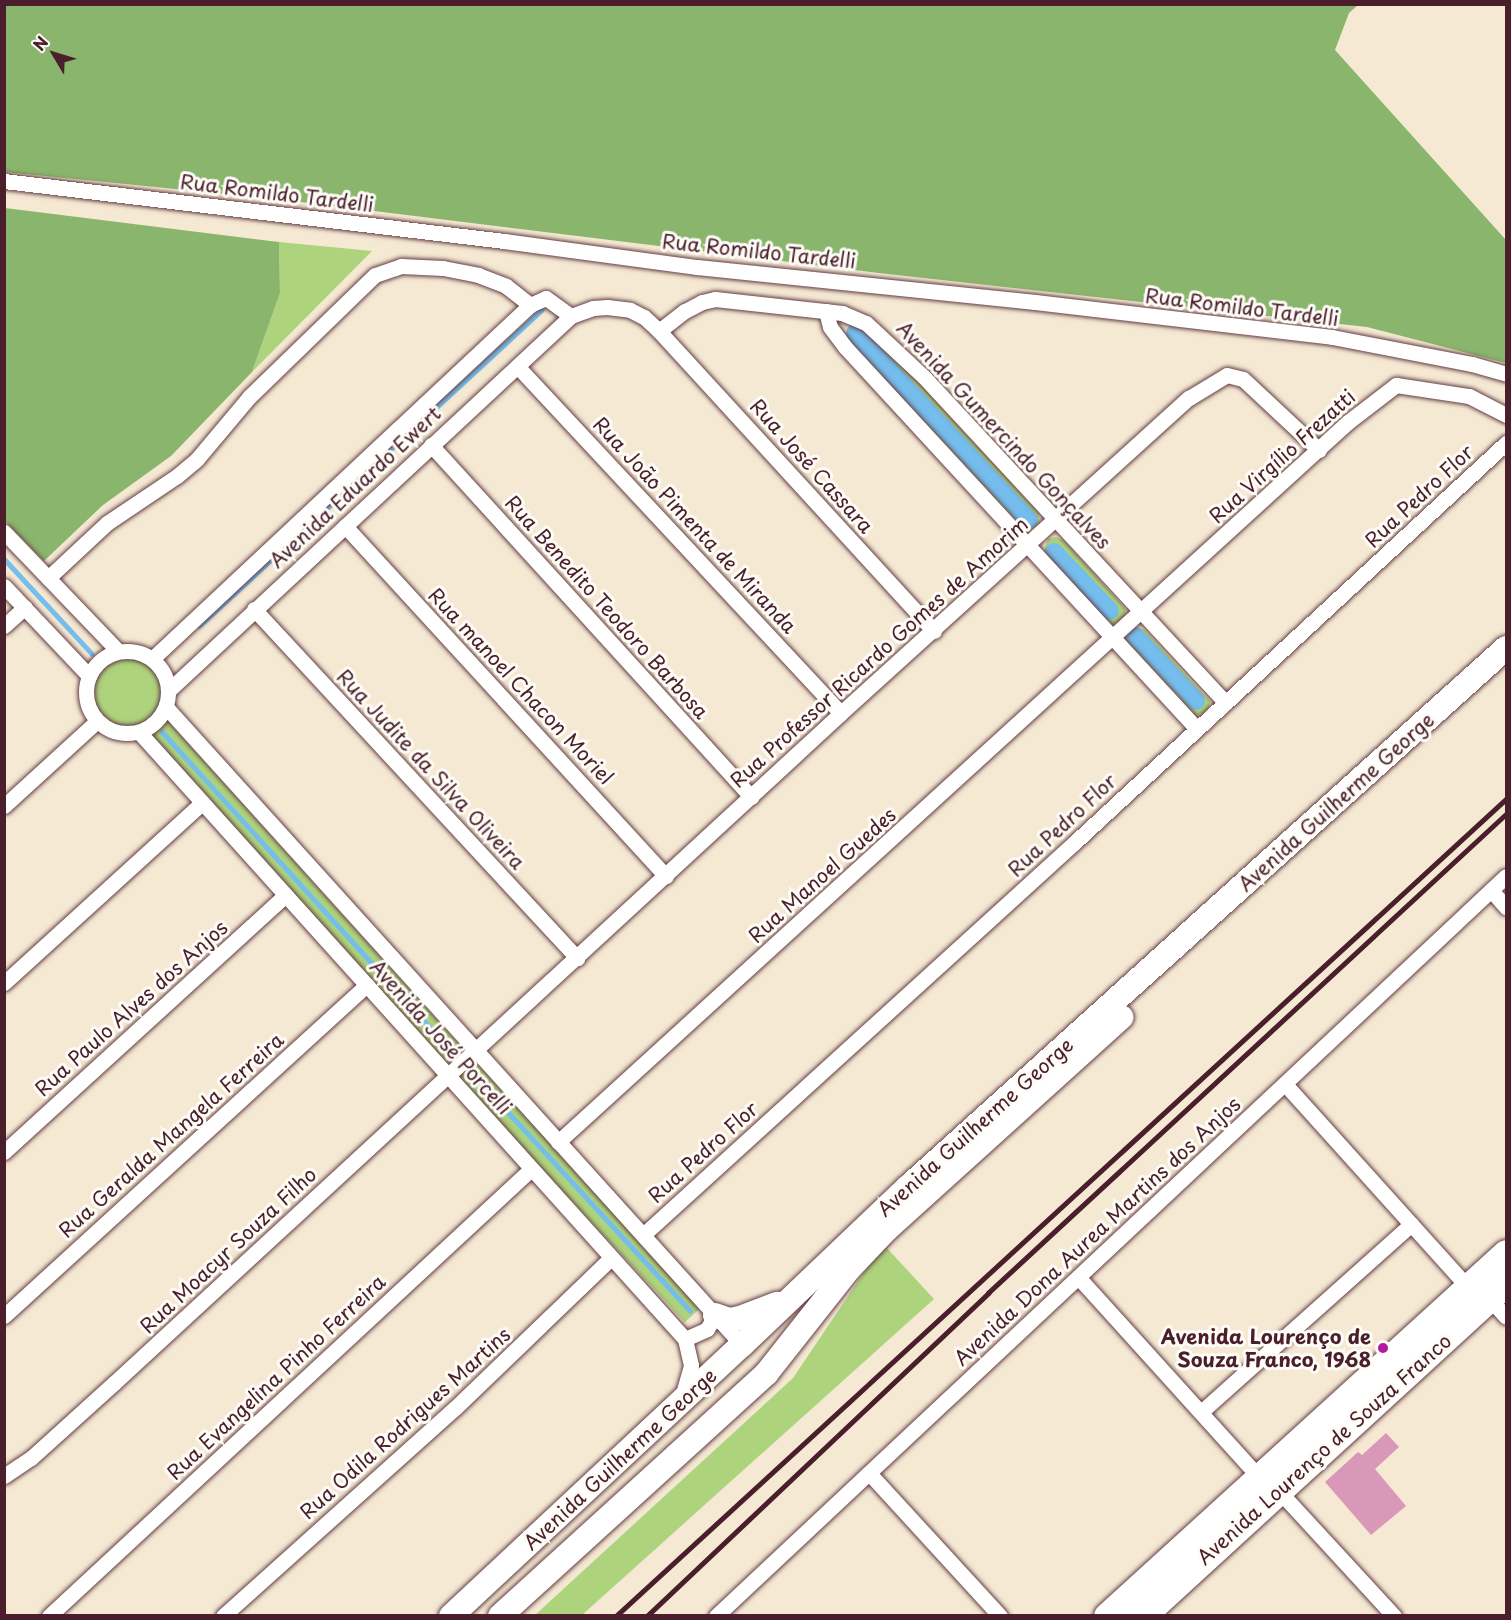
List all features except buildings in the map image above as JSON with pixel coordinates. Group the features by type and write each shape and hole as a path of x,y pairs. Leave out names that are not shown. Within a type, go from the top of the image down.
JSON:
{"highway":[{"name":"Avenida Lourenço de Souza Franco","path":"1107,1616 1269,1485 1493,1297 1506,1253"},
{"name":"Avenida Lourenço de Souza Franco","path":"1142,1616 1269,1485"}],"main road":[{"name":"Avenida Guilherme George","path":"451,1616 908,1187 1506,648"},
{"name":"Avenida Guilherme George","path":"500,1616 766,1374 849,1269 887,1229 1506,666"},
{"path":"715,1315 729,1320 740,1318 770,1309 792,1296"},
{"path":"706,1428 755,1371 757,1360 742,1345"}],"street":[{"name":"Rua Romildo Tardelli","path":"4,181 504,241 697,267 1297,333 1431,355 1506,374"},
{"path":"48,578 107,523 177,476 197,459 249,397 375,275 401,266 443,268 478,274 506,286 531,305 546,298 571,316"},
{"name":"Avenida Gumercindo Gonçalves","path":"659,331 685,311 702,302 715,299 825,311 854,317 876,329 1226,703"},
{"name":"Avenida Eduardo Ewert","path":"152,659 531,305"},
{"name":"Rua José Cassara","path":"571,316 593,308 630,310 659,331 934,631"},
{"path":"825,311 830,327 845,347 1197,729"},
{"name":"Avenida Eduardo Ewert","path":"169,690 571,316"},
{"name":"Rua João Pimenta de Miranda","path":"518,367 841,713"},
{"name":"Rua Professor Ricardo Gomes de Amorim","path":"477,1051 841,713 1189,398 1227,375 1243,379 1258,390 1319,450"},
{"name":"Rua Virgílio Frezatti","path":"1113,638 1319,450 1396,385 1469,396 1506,415"},
{"name":"Rua Pedro Flor","path":"643,1235 1226,703 1506,443"},
{"name":"Rua Benedito Teodoro Barbosa","path":"431,445 751,797"},
{"name":"Rua manoel Chacon Moriel","path":"345,526 666,876"},
{"path":"4,532 118,651"},
{"path":"4,586 89,676"},
{"path":"4,626 25,607"},
{"name":"Rua Judite da Silva Oliveira","path":"254,609 577,958"},
{"name":"Rua Manoel Guedes","path":"558,1142 1113,638"},
{"path":"130,650 152,659 161,667 169,690 166,707 152,726 139,732 114,732 97,721 89,708 86,693 89,676 100,661 118,651 130,650"},
{"name":"Avenida José Porcelli","path":"166,707 742,1345"},
{"path":"4,806 97,721"},
{"name":"Avenida José Porcelli","path":"139,732 686,1339"},
{"path":"4,983 202,803"},
{"name":"Avenida Dona Aurea Martins dos Anjos","path":"716,1616 1506,876"},
{"path":"1491,890 1506,907"},
{"name":"Rua Paulo Alves dos Anjos","path":"4,1152 285,895"},
{"name":"Rua Geralda Mangela Ferreira","path":"4,1316 366,985"},
{"name":"Rua Moacyr Souza Filho","path":"4,1476 31,1458 477,1051"},
{"path":"1285,1084 1411,1224 1493,1297"},
{"name":"Rua Evangelina Pinho Ferreira","path":"49,1616 531,1169"},
{"path":"1201,1412 1411,1224"},
{"name":"Rua Odila Rodrigues Martins","path":"223,1616 455,1408 539,1330 611,1257"},
{"path":"1079,1278 1269,1485 1394,1616"},
{"path":"680,1402 691,1365 686,1339 707,1329 715,1315"},
{"path":"869,1473 1000,1616"}],"green space":[{"path":"4,5 1358,5 1349,13 1335,50 1506,240 1506,363 1367,327 879,273 285,200 5,172"},
{"path":"5,208 279,242 280,293 252,372 171,456 103,505 44,561 5,521"},
{"path":"279,242 372,251 252,372 280,293"},
{"path":"856,324 865,325 1039,513 1040,526 1026,532 848,340 848,332"},
{"path":"1056,537 1063,540 1125,608 1126,616 1115,625 1108,624 1043,552 1048,539"},
{"path":"1138,627 1145,630 1210,701 1204,713 1192,717 1125,641 1126,635"},
{"path":"127,656 141,659 153,666 160,678 163,692 160,706 153,718 141,725 127,728 113,725 101,718 94,706 91,692 94,678 101,666 113,659"},
{"path":"167,720 460,1045 443,1061 150,735"},
{"path":"474,1061 702,1306 685,1322 456,1077"},
{"path":"886,1247 934,1299 582,1615 534,1616 793,1378 869,1265"}],"waterway":[{"path":"199,626 542,310"},
{"path":"855,333 1029,520"},
{"path":"1054,552 1110,611"},
{"path":"4,559 92,654"},
{"path":"1135,636 1196,701"},
{"path":"162,732 456,1056"},
{"path":"471,1072 690,1311"}],"railway":[{"path":"616,1616 1506,799"},
{"path":"647,1616 988,1293 1506,814"}],"place":[{"name":"Avenida Lourenço de Souza Franco, 1968","path":"1383,1348"}]}
